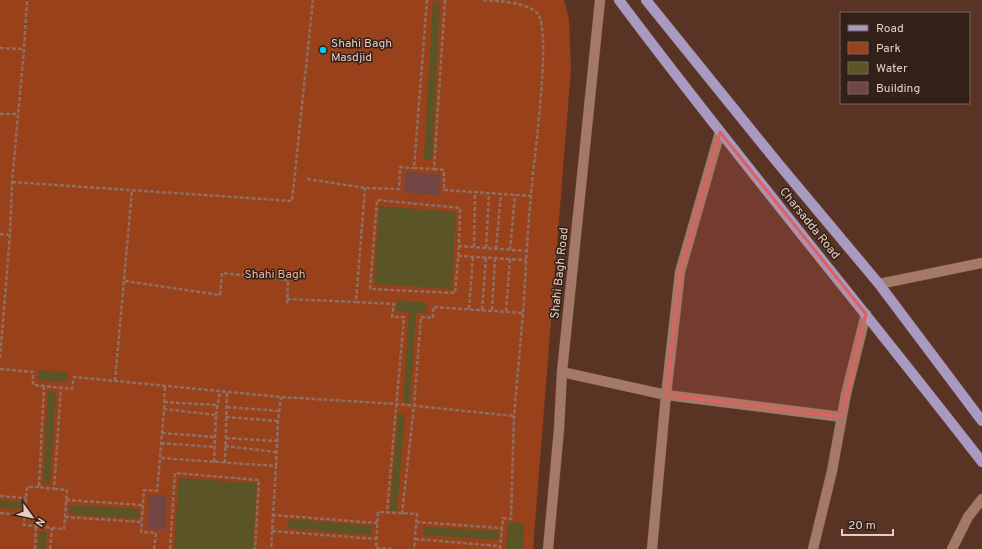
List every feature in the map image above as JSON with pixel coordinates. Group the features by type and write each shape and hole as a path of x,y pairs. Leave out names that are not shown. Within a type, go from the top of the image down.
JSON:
{"main road":[{"name":"Charsadda Road","path":"619,0 720,132 982,462"},
{"name":"Charsadda Road","path":"646,0 777,162 879,284 982,421"}],"street":[{"name":"Shahi Bagh Road","path":"548,549 559,429 562,372 600,0"},
{"path":"652,549 666,395 680,272 720,132"},
{"path":"879,284 982,263"},
{"path":"813,549 832,471 842,417 866,314"},
{"path":"562,372 666,395 842,417"},
{"path":"952,549 968,517 982,499"}],"path":[{"path":"0,358 10,235 12,182 27,0"},
{"path":"12,182 292,201 313,0"},
{"path":"414,168 427,0"},
{"path":"434,169 445,0"},
{"path":"415,539 500,548 503,518 511,519 514,416 531,196 543,72 542,26 538,15 530,8 504,2 483,0"},
{"path":"0,48 24,49"},
{"path":"0,114 18,114"},
{"path":"307,179 365,188 399,189 400,167 434,169 444,170 444,190 531,196"},
{"path":"356,302 365,188"},
{"path":"115,381 132,190"},
{"path":"474,247 475,192"},
{"path":"486,248 489,193"},
{"path":"496,249 501,194"},
{"path":"510,250 515,195"},
{"path":"377,200 460,208 459,246 455,293 370,289 377,200"},
{"path":"0,234 10,235"},
{"path":"459,246 527,251"},
{"path":"458,256 526,260"},
{"path":"468,309 473,256"},
{"path":"482,310 486,258"},
{"path":"492,310 495,258"},
{"path":"506,311 510,259"},
{"path":"125,281 220,295 222,273 288,280 287,306"},
{"path":"287,300 394,304 392,316 404,317 387,512"},
{"path":"402,514 414,406 421,317 433,318 434,306 523,313"},
{"path":"0,369 33,372 33,385 61,388 72,389 74,377 165,387 281,397 397,404 514,416"},
{"path":"39,487 44,386"},
{"path":"154,549 156,533 141,532 144,490 157,490 165,387"},
{"path":"54,489 61,388"},
{"path":"214,462 216,415 220,391"},
{"path":"225,463 227,392"},
{"path":"271,549 278,420 281,397"},
{"path":"164,402 217,405"},
{"path":"227,407 280,411"},
{"path":"164,409 216,415"},
{"path":"226,417 278,420"},
{"path":"162,433 215,437"},
{"path":"226,438 277,441"},
{"path":"161,443 215,447"},
{"path":"225,446 276,452"},
{"path":"160,458 276,466"},
{"path":"170,549 175,474 259,480 255,549"},
{"path":"27,486 54,489 67,490 64,529 24,525 27,486"},
{"path":"0,496 26,498"},
{"path":"66,500 143,505"},
{"path":"392,549 376,548 378,512 417,514 414,549"},
{"path":"0,513 25,515"},
{"path":"272,515 377,523"},
{"path":"65,517 142,522"},
{"path":"416,522 502,528"},
{"path":"35,549 36,526"},
{"path":"50,549 52,528"},
{"path":"272,531 376,539"}],"highlighted area":[{"path":"720,132 866,314 842,417 666,395 680,272"}],"green space":[{"name":"Shahi Bagh","path":"0,0 564,0 569,19 571,69 533,549 0,549"}],"water":[{"path":"433,1 440,2 432,160 424,159"},
{"path":"379,206 456,212 452,289 374,284"},
{"path":"397,300 427,303 426,313 416,313 410,403 403,403 409,312 396,311"},
{"path":"39,370 68,373 67,382 38,380"},
{"path":"48,391 56,392 50,484 43,483"},
{"path":"398,414 405,415 397,511 390,511"},
{"path":"179,478 257,483 253,549 174,549"},
{"path":"0,500 21,502 21,509 0,508"},
{"path":"69,505 139,509 138,519 69,514"},
{"path":"289,519 372,526 371,535 288,528"},
{"path":"508,522 524,523 523,549 506,549"},
{"path":"424,527 499,531 498,540 424,535"},
{"path":"39,531 47,532 46,549 38,549"}],"building":[{"path":"406,172 441,175 439,195 404,192"},
{"path":"149,495 167,495 165,529 148,529"}],"place":[{"name":"Shahi Bagh Masdjid","path":"323,50"}]}
